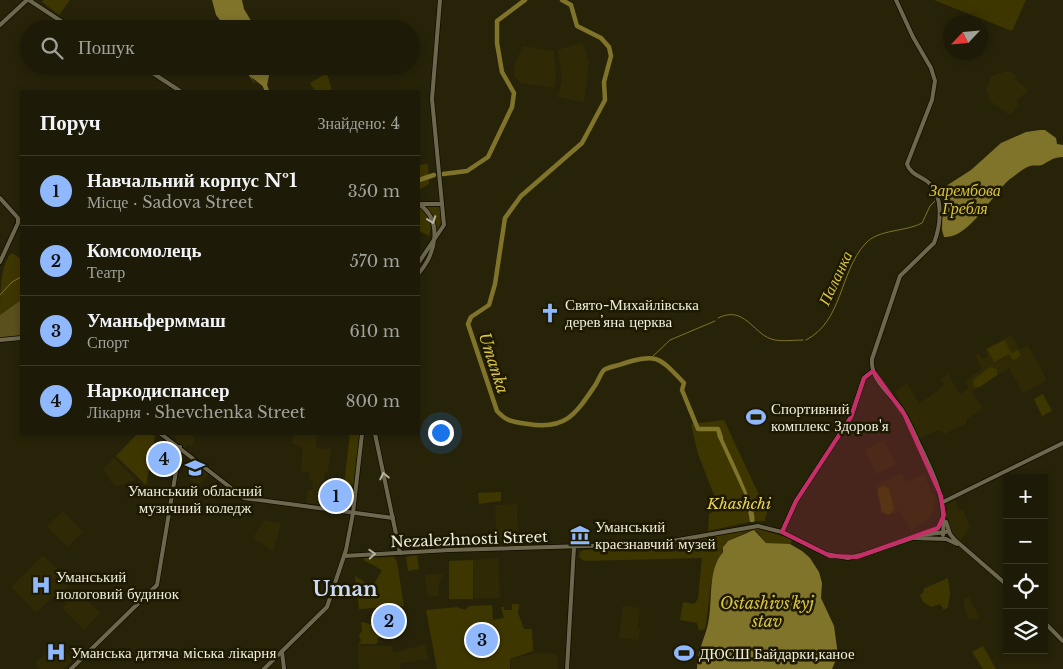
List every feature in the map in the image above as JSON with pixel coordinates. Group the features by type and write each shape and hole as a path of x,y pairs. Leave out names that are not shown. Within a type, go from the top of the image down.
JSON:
{"main road":[{"path":"0,25 28,0 58,20"},
{"path":"420,261 444,226 432,99 440,0"},
{"path":"896,0 913,37 931,68 935,81 932,100 907,160 908,168 933,188 939,203 934,243 908,266 898,280 872,359 873,371 907,420 936,477 943,502 946,534"},
{"path":"156,75 178,90"},
{"path":"0,198 18,218 18,223 0,262"},
{"path":"420,204 442,204"},
{"path":"420,205 426,208 434,223 434,241 425,265 420,272"},
{"path":"420,262 423,262 425,265"},
{"path":"0,340 20,338"},
{"path":"782,532 796,501 851,417 864,378 873,371"},
{"path":"162,435 180,447 244,498 392,518"},
{"path":"264,669 324,612 344,556 353,513 362,435"},
{"path":"375,435 400,553"},
{"path":"943,502 1063,443"},
{"path":"71,669 157,585 180,447"},
{"path":"926,534 938,528 944,515"},
{"name":"Nezalezhnosti Street","path":"344,556 667,542 750,526 766,527 782,532 820,552 842,558 865,554 926,534 946,534 984,563 1003,581"},
{"name":"Nezalezhnosti Street","path":"929,539 946,534"},
{"name":"Nezalezhnosti Street","path":"913,538 960,545"},
{"path":"567,669 574,547"},
{"path":"1048,626 1063,641"},
{"path":"282,652 284,669"}],"highlighted area":[{"path":"873,371 904,414 941,496 944,515 938,528 857,557 830,556 782,532 796,501 851,417 864,378"}],"shaded area":[{"path":"582,42 589,62 584,102 558,97 562,79 558,50"},
{"path":"523,46 554,51 556,80 554,88 521,83 514,77 515,64"},
{"path":"1009,71 1017,76 1015,79 1029,90 1017,100 1018,107 1009,115 990,101 986,90 992,75"},
{"path":"20,301 20,338 0,340 0,315"},
{"path":"1011,335 1020,349 1028,345 1047,380 1023,393 1009,368 972,392 983,409 967,419 966,424 944,434 939,430 919,439 895,391 907,383 919,403 938,391 944,384 941,378 948,374 960,394 969,388 965,381 982,369 975,355 979,353 982,359 988,356 985,349"},
{"path":"175,435 194,435 195,441 191,447 188,444 185,448 176,441"},
{"path":"294,435 317,435 316,448 331,449 328,472 325,472 324,481 340,483 337,507 306,503 308,490 312,490 313,481 309,480 310,473 301,471 303,447 292,444"},
{"path":"884,440 896,464 876,474 864,450"},
{"path":"168,443 178,450 175,466 162,464 152,458 154,452 164,453"},
{"path":"114,458 136,480 115,487 103,469"},
{"name":"Уманський обласний музичний коледж","path":"191,459 209,474 198,486 190,480 188,463"},
{"path":"901,473 905,480 909,481 924,474 935,501 934,511 928,520 911,531 900,511 891,515 881,514 875,485"},
{"path":"955,500 959,511 963,510 970,526 960,542 952,533 946,514 948,505"},
{"path":"517,504 518,546 497,547 495,505"},
{"path":"63,511 83,532 67,547 47,526"},
{"path":"264,520 281,523 273,551 253,538"},
{"name":"Уманський пологовий будинок","path":"43,555 71,583 56,599 53,596 36,613 11,587"},
{"path":"498,558 500,598 474,598 473,560"},
{"path":"444,573 438,585 439,596 428,597 425,575"},
{"path":"76,588 100,613 84,630 62,608 68,602 65,599"},
{"path":"969,597 980,618 977,620 969,619 964,608 964,599"},
{"path":"623,606 640,608 639,640 619,638"},
{"name":"Уманська дитяча міська лікарня","path":"56,643 73,660 64,669 40,669 35,664"},
{"path":"425,644 428,659 401,663 400,669 359,669 358,645 392,646 393,653"},
{"path":"536,653 557,654 558,669 511,669 511,659"}],"green space":[{"path":"43,0 70,0 59,15 42,2"},
{"path":"934,0 1026,0 1012,31 988,21 988,15 972,15"},
{"path":"324,75 328,75 332,90 314,90 310,83"},
{"path":"428,164 429,184 420,189 420,165"},
{"path":"425,205 437,205 440,208 441,221 437,233 432,214"},
{"path":"420,207 429,219 431,227 429,236 420,232"},
{"path":"12,253 20,258 20,301 0,315 3,272"},
{"path":"1005,340 1011,353 1018,350 1021,356 1013,360 1009,354 994,362 987,349"},
{"path":"990,367 997,369 997,375 980,387 974,387 973,380"},
{"path":"1043,394 1052,411 1042,416 1034,399"},
{"name":"Khashchi","path":"724,420 767,512 765,521 754,521 708,531 709,514 719,508 698,454 691,424"},
{"path":"136,435 155,436 146,485 116,456"},
{"path":"350,435 360,435 354,485 344,484"},
{"path":"884,486 889,489 894,510 888,515 882,511 878,492 879,488"},
{"path":"501,492 501,501 479,504 478,493"},
{"path":"755,528 792,539 791,543 788,545 766,543 757,531 746,532 725,543 711,582 705,629 699,631 697,623 680,620 683,602 694,604 698,599 702,558 584,561 579,557 580,552 584,550 669,546"},
{"path":"417,555 419,569 408,571 406,557"},
{"path":"394,557 397,562 404,606 359,609 355,576 372,587 382,570 363,560 364,558"},
{"path":"473,560 473,599 449,599 449,561"},
{"path":"948,578 950,594 948,607 944,610 940,604 931,607 923,602 920,595 924,592 923,589"},
{"path":"512,604 519,604 518,613 524,629 532,629 533,651 510,659 510,669 437,669 426,610 457,607 465,610 469,606 492,605 493,620 504,618 501,607 504,607 504,610 512,610"},
{"path":"375,614 381,614 382,635 377,640 379,641 376,644 358,644 361,641 359,635 362,631 361,622 376,625"},
{"path":"983,646 996,669 983,669 972,652"}],"water":[{"path":"212,0 242,0 244,9 251,20 220,20 216,15"},
{"path":"249,75 269,75 267,86 264,87 251,77 256,85"},
{"name":"Зарембова Гребля","path":"1045,130 1056,138 1057,144 1063,145 1063,157 1054,158 1042,165 1030,166 1022,170 1003,186 980,214 962,231 953,236 944,237 942,230 943,188 971,170 1001,143 1026,132"},
{"path":"720,432 752,505 754,522 750,522 746,498 717,435"},
{"name":"Ostashivs'kyj stav","path":"754,530 766,543 790,544 802,551 810,558 819,572 822,583 821,598 834,626 838,655 832,669 697,669 699,653 709,619 714,569 723,552 723,547 728,541"}],"waterway":[{"name":"Umanka","path":"443,174 467,171 488,157 512,107 514,93 502,72 497,43 497,21 525,0"},
{"name":"Umanka","path":"562,0 571,5 577,26 601,38 609,47 611,56 604,82 605,100 582,143 521,196 505,218 495,284 489,305 471,317 468,324 497,411 511,421 519,423 551,425 560,422 575,413 604,370 651,358 663,363 684,383 682,390 698,429 718,429 721,438"},
{"name":"Umanka","path":"263,81 267,90"},
{"name":"Umanka","path":"420,180 434,175"},
{"name":"Паланка","path":"806,340 818,332 827,321 834,309 850,269 865,244 870,239 884,233 922,223 930,206 935,201"},
{"path":"0,295 12,282 20,278"},
{"name":"Паланка","path":"718,318 735,315 741,317 764,336 771,339 782,341 803,340"},
{"path":"651,358 670,340 715,321"}],"place":[{"name":"Свято-Михайлівська деревʼяна церква","path":"550,313"},
{"name":"Спортивний комплекс Здоров'я","path":"756,417"},
{"name":"Наркодиспансер","path":"164,459"},
{"name":"Уманський обласний музичний коледж","path":"195,468"},
{"name":"Навчальний корпус №1","path":"336,496"},
{"name":"Уманський краєзнавчий музей","path":"580,535"},
{"name":"Уманський пологовий будинок","path":"41,585"},
{"name":"Комсомолець","path":"389,621"},
{"name":"Уманьферммаш","path":"482,640"},
{"name":"Уманська дитяча міська лікарня","path":"56,652"},
{"name":"ДЮСШ Байдарки,каное","path":"684,653"}],"district":[{"name":"Uman","path":"345,589"}]}
